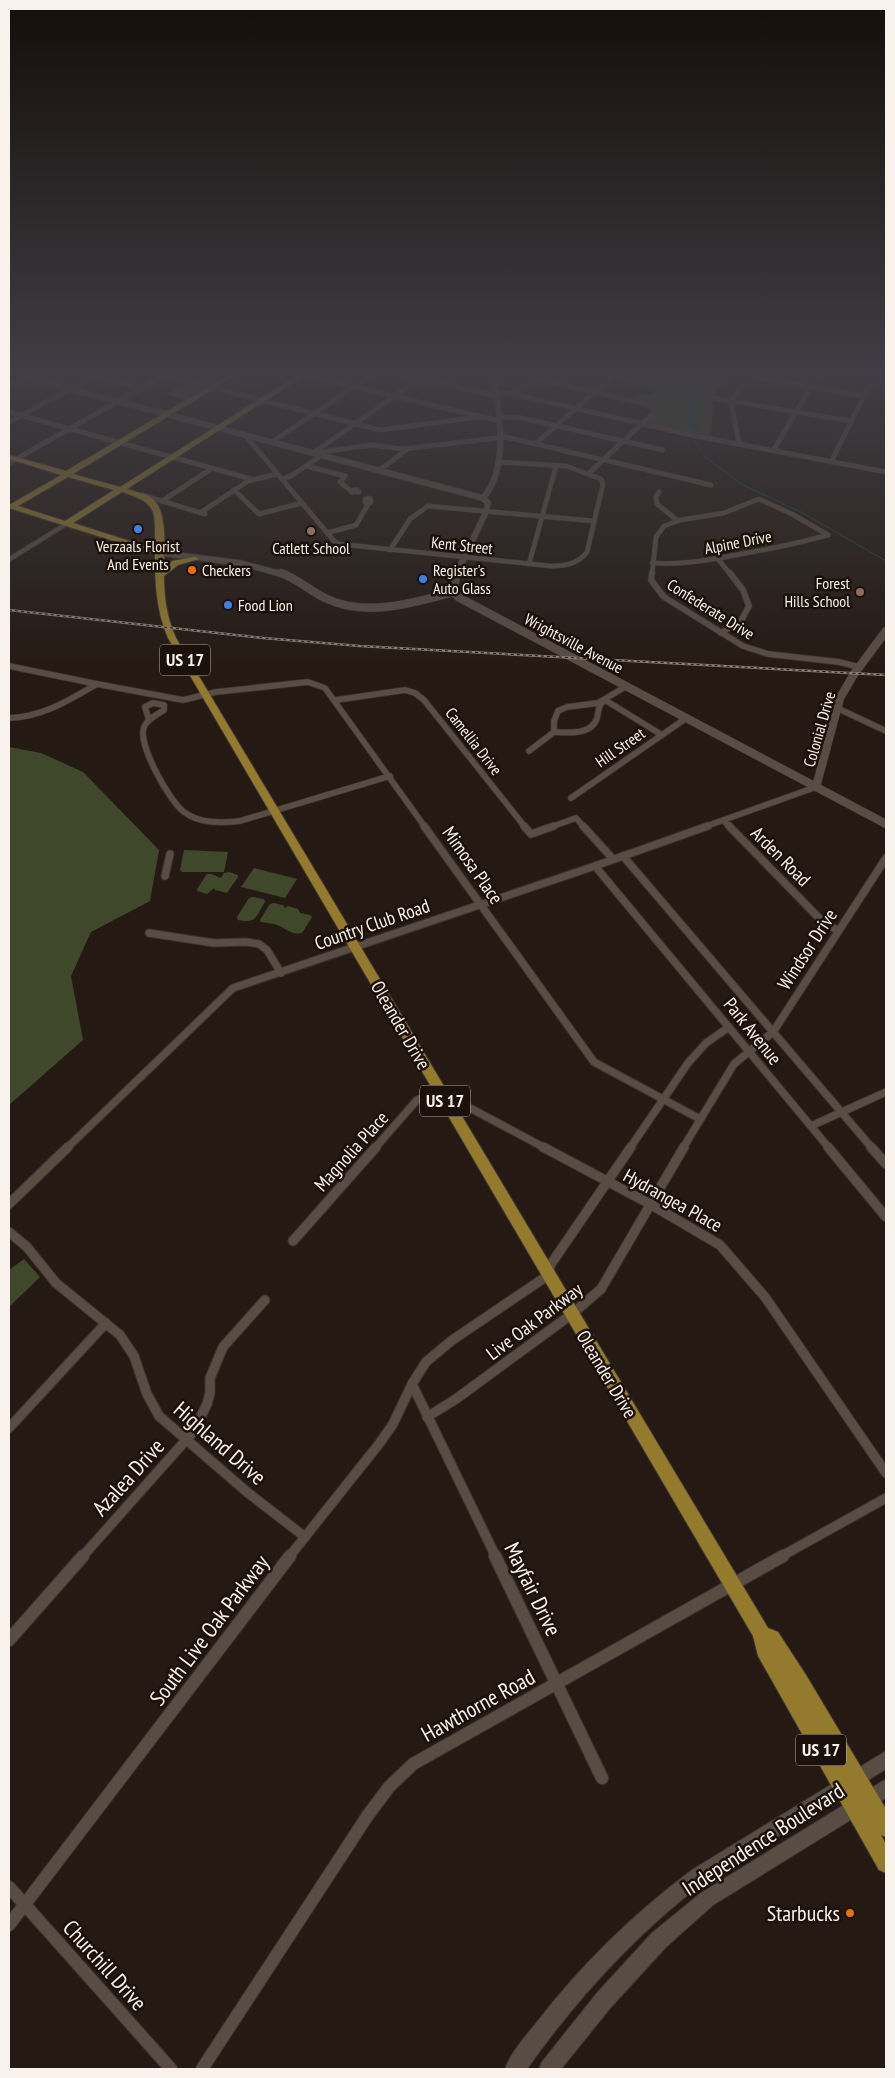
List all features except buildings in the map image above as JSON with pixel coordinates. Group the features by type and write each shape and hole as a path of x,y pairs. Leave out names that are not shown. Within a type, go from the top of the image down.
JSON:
{"main road":[{"path":"64,473 139,495 155,507"},
{"path":"9,560 148,473"},
{"path":"10,507 68,474"},
{"path":"10,507 132,545 160,551"},
{"name":"Oleander Drive","path":"155,507 160,551 159,573 162,608 169,632 733,1584 762,1634 764,1650 850,1782 862,1803 886,1862"},
{"path":"132,545 150,545 156,543 159,539"},
{"path":"132,545 146,554 159,573 175,563 195,559"},
{"name":"Independence Boulevard","path":"515,2069 551,2019 585,1978 643,1919 672,1894 886,1759"},
{"name":"Independence Boulevard","path":"549,2069 604,2000 659,1940 707,1899 886,1788"},
{"name":"Oleander Drive","path":"862,1803 886,1827"}],"street":[{"path":"162,501 205,473"},
{"path":"225,473 250,480"},
{"path":"282,479 296,473"},
{"path":"333,473 345,476 340,482 352,492"},
{"path":"160,551 195,559 240,563 268,569 296,580 328,600 361,608 394,606 454,592 454,580 486,512 488,503 483,498 391,473"},
{"path":"483,498 492,490 496,473"},
{"path":"529,564 554,473"},
{"path":"390,550 403,528 420,510 428,506 594,521 603,482 600,478 590,473"},
{"path":"659,473 711,485"},
{"path":"139,495 202,514 250,480 277,474 327,533 356,525 370,503"},
{"path":"234,490 240,493 258,514 302,503"},
{"path":"659,492 656,497 657,504 678,520"},
{"name":"Confederate Drive","path":"828,535 792,514 759,499 724,513 678,520 664,526 658,531 656,537 651,580 660,593 743,646 762,652 839,662 859,667"},
{"path":"155,507 177,505"},
{"name":"Kent Street","path":"327,533 336,543 347,546 556,566 574,563 586,554 594,521"},
{"name":"Alpine Drive","path":"652,563 680,564 718,559 797,544 828,535"},
{"path":"718,559 743,590 748,606 741,621 721,633"},
{"name":"Wrightsville Avenue","path":"454,592 471,606 886,824"},
{"name":"Colonial Drive","path":"816,787 837,708 844,690 886,630"},
{"name":"Mimosa Place","path":"9,666 176,700 308,682 325,688 336,700 594,1062 700,1119"},
{"path":"9,718 24,718 43,713 97,684"},
{"path":"529,751 554,732 574,731 591,727 596,722 600,704 625,687"},
{"name":"Camellia Drive","path":"336,700 402,690 415,693 424,700 531,834 576,818 613,859"},
{"path":"554,732 554,721 558,711 567,707 595,704 605,700"},
{"path":"605,700 662,735"},
{"path":"837,708 886,731"},
{"name":"Hill Street","path":"571,798 685,719"},
{"path":"149,720 144,730 144,742 172,798 181,810 199,819 222,823 240,821 390,776"},
{"name":"Country Club Road","path":"9,1204 224,995 236,987 595,866 816,787"},
{"name":"Arden Road","path":"724,821 820,919 838,931"},
{"path":"166,876 170,854"},
{"name":"Park Avenue","path":"623,856 886,1164"},
{"name":"Windsor Drive","path":"748,1052 773,1032 886,858"},
{"name":"Park Avenue","path":"595,866 886,1218"},
{"path":"149,933 214,943 246,942 259,944 268,950 281,973"},
{"name":"Live Oak Parkway","path":"412,1384 431,1357 451,1341 537,1284 548,1273 551,1264 693,1057 728,1027"},
{"name":"Live Oak Parkway","path":"427,1417 456,1399 572,1314 601,1289 734,1064 748,1052"},
{"name":"Hydrangea Place","path":"440,1092 650,1204 720,1245 764,1297 886,1473"},
{"name":"Magnolia Place","path":"293,1241 417,1100 440,1092"},
{"path":"810,1126 886,1092"},
{"name":"Highland Drive","path":"9,1232 27,1248 56,1283 120,1335 131,1351 155,1410 167,1424 247,1492 305,1537"},
{"name":"Azalea Drive","path":"9,1640 199,1424 210,1393 210,1378 222,1347 265,1300"},
{"path":"9,1428 106,1323"},
{"path":"412,1384 427,1417"},
{"name":"South Live Oak Parkway","path":"9,1925 392,1424 412,1384"},
{"name":"Mayfair Drive","path":"427,1417 602,1778"},
{"name":"Hawthorne Road","path":"202,2069 330,1873 392,1783 413,1764 886,1498"},
{"name":"Churchill Drive","path":"9,1886 171,2069"}],"green space":[{"path":"9,747 41,753 83,772 159,850 150,901 91,932 71,976 83,1040 9,1105"},
{"path":"184,850 228,852 224,872 182,872 180,870"},
{"path":"254,868 297,879 285,898 241,887"},
{"path":"229,872 238,875 238,877 227,893 215,890 214,888 207,894 197,891 207,874 221,878 224,873"},
{"path":"249,898 264,899 265,902 258,915 249,921 238,920 237,917"},
{"path":"270,904 283,905 285,908 288,906 298,909 300,913 312,917 302,933 294,933 278,925 261,922 260,920"},
{"path":"24,1259 40,1277 9,1307 9,1270"}],"waterway":[{"path":"727,473 743,485 803,513 886,561"}],"railway":[{"path":"9,610 263,638 360,646 886,675"}],"place":[{"name":"Verzaals Florist And Events","path":"138,529"},
{"name":"Catlett School","path":"311,531"},
{"name":"Checkers","path":"192,570"},
{"name":"Register's Auto Glass","path":"423,579"},
{"name":"Forest Hills School","path":"860,592"},
{"name":"Food Lion","path":"228,605"},
{"name":"Starbucks","path":"850,1913"}]}
